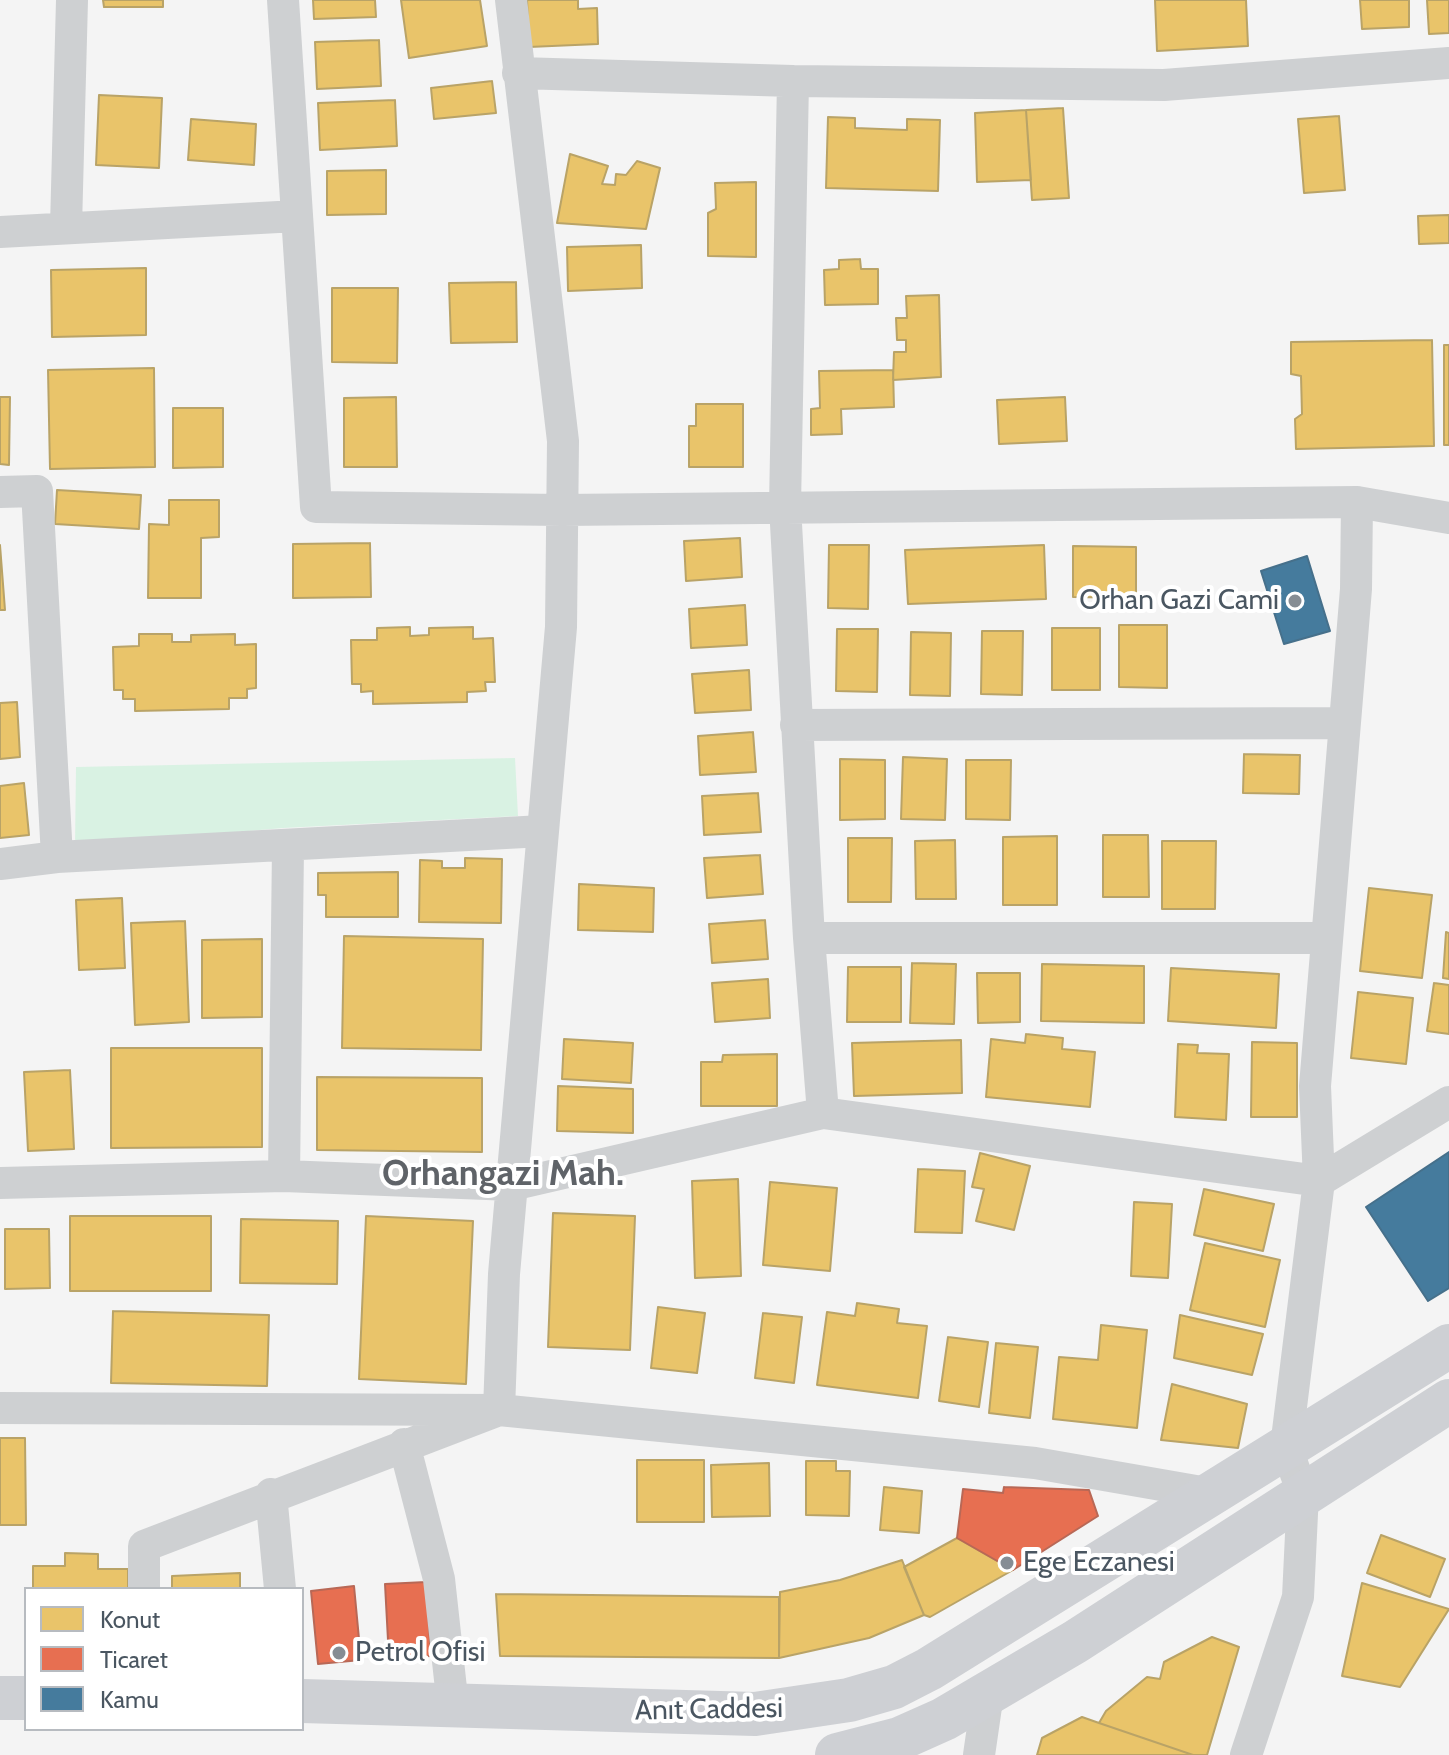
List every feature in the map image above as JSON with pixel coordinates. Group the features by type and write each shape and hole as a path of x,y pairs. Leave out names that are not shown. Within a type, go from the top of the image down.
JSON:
{"main road":[{"name":"Anıt Caddesi","path":"304,1701 755,1714 849,1700 894,1687 929,1669 1449,1346"},
{"path":"837,1755 899,1739 944,1719 1075,1642 1449,1401"},
{"path":"0,1698 24,1698"}],"street":[{"path":"66,227 72,0"},
{"path":"283,0 316,507 562,510 1357,502 1449,518"},
{"path":"499,1410 512,1185 561,627 563,441 511,0"},
{"path":"518,73 793,81 1164,85 1449,63"},
{"path":"793,81 785,506 809,938 823,1113"},
{"path":"0,232 297,216"},
{"path":"0,492 37,491 57,857"},
{"path":"1246,1755 1298,1597 1303,1493 1286,1447 1319,1181 1315,1086 1356,589 1357,502"},
{"path":"796,725 1345,723"},
{"path":"0,864 57,857 543,831"},
{"path":"284,1176 288,847"},
{"path":"809,938 1327,938"},
{"path":"0,1183 284,1176 512,1185 823,1113 1319,1181 1449,1102"},
{"path":"0,1408 499,1410 1035,1463 1213,1494"},
{"path":"144,1587 144,1546 271,1494 499,1410"},
{"path":"404,1444 439,1579 453,1707"},
{"path":"271,1494 280,1587"},
{"path":"979,1755 988,1693"}],"green space":[{"path":"515,758 518,816 283,828 75,846 76,767"}],"building: Konut":[{"path":"103,0 163,0 163,7 104,7"},
{"path":"313,0 375,0 376,17 314,19"},
{"path":"401,0 480,0 487,46 409,58"},
{"path":"527,0 578,0 578,9 597,8 598,44 529,47"},
{"path":"1155,0 1246,0 1248,46 1157,51"},
{"path":"1360,0 1409,0 1409,27 1362,29"},
{"path":"1427,0 1449,0 1449,33 1429,34"},
{"path":"379,40 381,86 317,89 315,42"},
{"path":"492,81 496,113 434,119 431,88"},
{"path":"99,95 162,98 159,168 96,165"},
{"path":"395,100 397,146 320,150 318,103"},
{"path":"1063,108 1069,198 1032,200 1026,110"},
{"path":"1026,110 1031,180 977,182 975,113"},
{"path":"1339,116 1345,190 1304,193 1298,119"},
{"path":"828,117 855,118 855,128 907,130 907,119 940,120 938,191 826,188"},
{"path":"191,119 256,124 254,165 188,160"},
{"path":"570,154 608,166 602,184 615,185 616,174 626,175 637,161 660,168 646,229 557,223"},
{"path":"386,170 386,214 327,215 327,171"},
{"path":"756,182 756,257 708,256 708,213 716,209 715,183"},
{"path":"1449,215 1449,243 1419,244 1418,216"},
{"path":"641,245 642,288 568,291 567,247"},
{"path":"860,259 861,269 878,269 878,304 825,305 824,270 839,269 839,260"},
{"path":"146,268 146,335 52,337 51,270"},
{"path":"516,282 517,342 451,343 449,283"},
{"path":"332,288 398,288 397,363 332,362"},
{"path":"939,295 941,377 893,380 894,352 906,352 906,340 897,340 896,318 907,318 906,296"},
{"path":"1432,340 1434,446 1296,449 1295,419 1302,414 1301,376 1291,374 1291,342"},
{"path":"1444,345 1449,345 1449,445 1444,445"},
{"path":"154,368 155,467 50,469 48,370"},
{"path":"893,370 894,407 841,409 842,434 811,435 811,409 820,408 819,371"},
{"path":"0,397 10,397 9,465 0,464"},
{"path":"396,397 397,467 344,467 344,398"},
{"path":"1065,397 1067,441 999,444 997,400"},
{"path":"696,404 743,404 743,467 689,467 689,426 696,426"},
{"path":"173,408 223,408 223,467 173,468"},
{"path":"57,490 141,495 139,529 55,524"},
{"path":"169,500 219,500 219,537 201,538 201,598 148,598 149,524 169,525"},
{"path":"740,538 742,577 686,581 684,541"},
{"path":"370,543 371,597 293,598 293,544"},
{"path":"0,545 5,610 0,610"},
{"path":"829,545 869,545 868,609 828,608"},
{"path":"1044,545 1046,599 908,604 905,550"},
{"path":"1073,546 1136,547 1136,598 1073,597"},
{"path":"745,605 747,645 691,648 689,609"},
{"path":"1119,625 1167,625 1167,688 1119,687"},
{"path":"410,627 410,636 429,635 429,628 473,627 473,639 493,638 495,682 485,682 486,691 467,692 467,702 373,704 373,691 361,692 361,684 352,684 351,640 377,640 377,628"},
{"path":"1052,628 1100,628 1100,690 1052,690"},
{"path":"837,629 878,629 877,692 836,691"},
{"path":"982,631 1023,631 1022,695 981,694"},
{"path":"911,632 951,633 950,696 910,695"},
{"path":"139,634 172,634 172,642 191,642 191,635 235,634 235,645 256,644 256,688 247,689 247,698 229,698 229,709 135,711 135,699 123,699 123,690 114,690 113,647 139,646"},
{"path":"749,670 751,710 695,713 692,674"},
{"path":"17,702 20,757 0,759 0,703"},
{"path":"753,732 756,772 700,775 698,736"},
{"path":"1244,754 1300,755 1299,794 1243,793"},
{"path":"903,757 947,759 945,820 901,819"},
{"path":"840,759 885,760 885,819 840,820"},
{"path":"966,760 1011,760 1010,820 966,819"},
{"path":"24,783 29,835 0,838 0,786"},
{"path":"758,793 761,832 704,835 702,796"},
{"path":"1103,835 1148,835 1149,897 1103,897"},
{"path":"1057,836 1057,905 1003,905 1003,837"},
{"path":"848,838 892,838 891,902 848,902"},
{"path":"955,840 956,899 916,899 915,841"},
{"path":"1162,841 1216,841 1215,909 1162,909"},
{"path":"760,855 763,894 707,898 704,858"},
{"path":"465,858 502,859 501,923 419,922 420,860 442,861 442,868 465,868"},
{"path":"398,872 398,917 326,917 326,895 318,895 318,873"},
{"path":"579,884 654,888 653,932 578,930"},
{"path":"1369,888 1432,895 1422,978 1360,971"},
{"path":"122,898 125,968 79,970 76,900"},
{"path":"765,920 768,959 712,963 709,924"},
{"path":"185,921 189,1022 135,1025 131,923"},
{"path":"1446,932 1449,933 1449,979 1443,978"},
{"path":"344,936 483,939 481,1050 342,1048"},
{"path":"262,939 262,1017 202,1018 202,940"},
{"path":"912,963 956,964 954,1024 910,1023"},
{"path":"1042,964 1144,966 1144,1023 1041,1021"},
{"path":"848,967 901,967 901,1022 847,1022"},
{"path":"1171,968 1279,974 1276,1028 1168,1021"},
{"path":"977,973 1020,973 1020,1022 978,1023"},
{"path":"768,979 770,1018 715,1022 712,983"},
{"path":"1434,983 1449,985 1449,1034 1427,1031"},
{"path":"1358,992 1413,998 1406,1064 1351,1058"},
{"path":"1026,1034 1063,1038 1062,1049 1095,1052 1090,1107 986,1097 991,1039 1025,1043"},
{"path":"564,1039 633,1043 631,1083 562,1079"},
{"path":"961,1040 962,1093 854,1096 852,1043"},
{"path":"1252,1042 1297,1043 1297,1117 1251,1117"},
{"path":"1178,1044 1198,1045 1197,1053 1229,1054 1226,1120 1175,1117"},
{"path":"111,1048 262,1048 262,1147 111,1148"},
{"path":"777,1054 777,1106 701,1106 701,1062 722,1062 723,1055"},
{"path":"70,1070 74,1149 28,1151 24,1072"},
{"path":"317,1077 482,1078 482,1152 317,1150"},
{"path":"558,1086 633,1089 633,1133 557,1131"},
{"path":"980,1153 1030,1166 1014,1230 976,1221 984,1189 972,1187"},
{"path":"918,1169 965,1171 962,1233 915,1232"},
{"path":"738,1179 741,1276 695,1278 692,1181"},
{"path":"770,1182 837,1188 830,1271 763,1265"},
{"path":"1204,1189 1274,1204 1263,1251 1194,1235"},
{"path":"1134,1202 1172,1204 1168,1278 1131,1276"},
{"path":"553,1213 635,1216 630,1350 548,1347"},
{"path":"70,1216 211,1216 211,1291 70,1291"},
{"path":"366,1216 473,1221 466,1384 359,1379"},
{"path":"241,1219 338,1221 337,1284 240,1283"},
{"path":"5,1229 49,1229 50,1288 5,1289"},
{"path":"1205,1243 1280,1260 1265,1327 1190,1310"},
{"path":"857,1303 899,1309 897,1323 927,1326 918,1398 817,1385 827,1312 855,1316"},
{"path":"658,1307 705,1313 697,1373 651,1368"},
{"path":"113,1311 269,1315 267,1386 111,1383"},
{"path":"763,1313 802,1317 794,1383 755,1378"},
{"path":"1180,1315 1263,1334 1252,1375 1174,1358"},
{"path":"1101,1325 1147,1330 1137,1428 1053,1419 1059,1357 1098,1360"},
{"path":"948,1337 988,1342 979,1407 939,1401"},
{"path":"996,1343 1038,1347 1030,1418 989,1413"},
{"path":"1172,1384 1247,1404 1238,1448 1161,1440"},
{"path":"0,1438 25,1438 26,1525 0,1525"},
{"path":"637,1460 704,1460 704,1522 637,1522"},
{"path":"806,1461 836,1461 836,1471 850,1471 849,1516 806,1515"},
{"path":"769,1463 770,1516 712,1517 711,1465"},
{"path":"884,1487 922,1491 919,1533 880,1530"},
{"path":"1381,1535 1445,1559 1430,1597 1367,1573"},
{"path":"957,1538 1013,1570 930,1617 924,1615 904,1567"},
{"path":"65,1553 98,1554 98,1569 128,1569 128,1587 33,1587 33,1566 65,1566"},
{"path":"902,1560 924,1615 869,1638 779,1658 780,1592 840,1580"},
{"path":"240,1573 240,1587 172,1587 172,1576"},
{"path":"1362,1583 1449,1609 1400,1687 1342,1676"},
{"path":"496,1594 779,1597 779,1658 500,1656"},
{"path":"1212,1637 1239,1647 1207,1755 1193,1755 1099,1723 1106,1711 1147,1677 1160,1679 1164,1662"},
{"path":"1082,1717 1193,1755 1037,1755 1042,1738"}],"building: Ticaret":[{"path":"1004,1487 1089,1490 1098,1516 1013,1570 957,1538 963,1489 1003,1493"},
{"path":"426,1582 431,1656 389,1659 385,1584"},
{"path":"354,1586 361,1660 318,1664 311,1591"}],"building: Kamu":[{"name":"Orhan Gazi Cami","path":"1307,556 1330,631 1284,644 1261,571"},
{"path":"1449,1152 1449,1288 1428,1301 1366,1207"}],"place":[{"name":"Orhan Gazi Cami","path":"1295,601"},
{"name":"Ege Eczanesi","path":"1007,1563"},
{"name":"Petrol Ofisi","path":"339,1653"}],"district":[{"name":"Orhangazi Mah.","path":"503,1174"}]}
